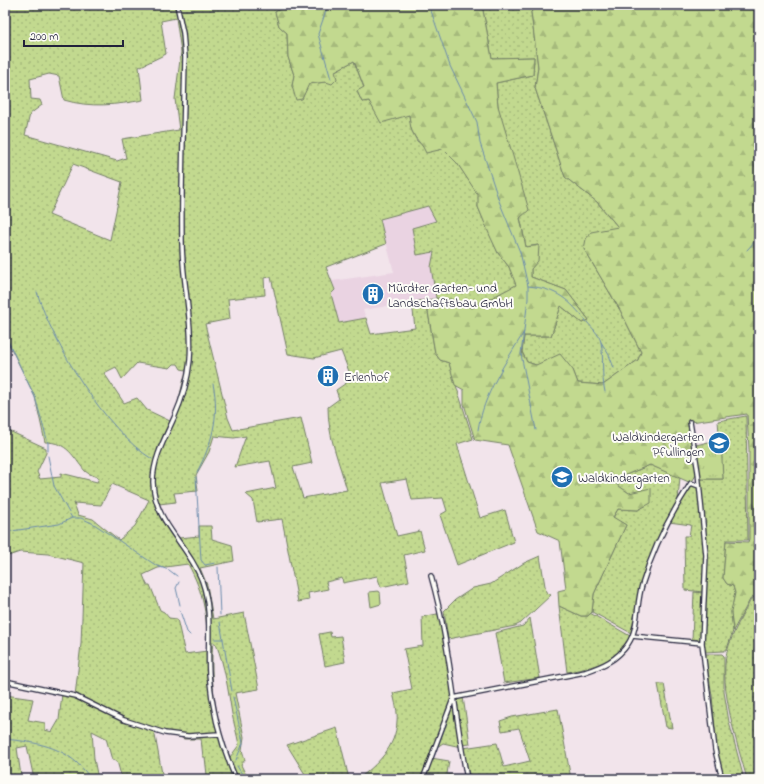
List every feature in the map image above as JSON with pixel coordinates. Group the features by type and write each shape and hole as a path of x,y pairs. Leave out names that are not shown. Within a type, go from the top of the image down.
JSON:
{"street":[{"path":"177,5 183,33 185,57 182,241 190,326 190,352 183,395 156,461 153,481 155,500 161,516 190,557 202,580 210,620 209,672 212,697 219,734 236,779"},
{"path":"690,422 699,486 706,555 702,643 715,750 722,779"},
{"path":"453,698 585,672 602,666 615,659 632,636 641,586 660,536 691,483 699,486"},
{"path":"431,576 442,613 453,698 467,779"},
{"path":"632,636 702,643"},
{"path":"5,682 75,696 124,720 165,733 188,736 219,734"},
{"path":"423,779 453,698"}],"shaded area":[{"path":"428,206 436,221 412,228 434,252 431,267 436,298 363,310 366,318 339,323 331,293 335,290 332,281 394,272 380,219"}],"green space":[{"path":"5,5 287,5 275,12 279,26 287,33 288,57 294,75 292,86 302,99 308,84 326,82 335,71 354,61 364,88 357,91 362,102 369,101 375,110 409,115 412,131 417,141 424,146 443,149 457,163 479,195 478,207 498,253 509,267 517,285 472,308 456,300 436,298 431,267 434,252 417,255 412,228 436,221 428,206 380,219 386,244 326,267 335,290 331,294 339,323 366,318 371,334 415,328 412,302 426,300 435,353 440,360 449,363 473,439 457,444 480,518 505,510 514,542 457,565 440,515 447,511 443,498 412,500 407,479 382,483 397,536 420,531 425,550 404,555 409,581 381,587 377,576 343,583 342,578 326,582 328,589 308,593 309,600 298,602 282,519 257,522 253,500 246,494 276,488 270,461 235,467 246,436 234,438 214,436 209,452 196,475 198,491 174,493 176,502 159,504 166,520 179,538 199,536 199,526 211,526 212,539 232,545 234,561 200,568 207,585 213,619 244,613 259,689 235,693 244,737 242,750 245,760 241,765 248,779 163,779 122,779 117,761 112,760 106,738 92,731 94,759 98,779 34,779 27,746 17,748 21,776 5,779 5,695 33,699 28,720 45,723 45,730 52,732 59,720 62,694 75,696 81,644 84,563 48,554 20,552 5,557 5,429 46,448 46,453 37,472 40,479 61,477 61,473 97,482 99,478 85,471 65,447 45,442 35,397 5,336","holes":["176,18 181,52 175,99 179,130 122,139 126,158 117,161 25,135 30,114 42,105 40,100 31,99 30,79 49,74 59,76 64,100 74,103 104,105 143,100 139,67 166,54 161,21","73,164 122,182 110,240 49,215","271,277 288,354 314,358 341,351 352,379 336,390 339,399 328,407 328,418 334,449 347,490 303,498 293,467 312,463 301,418 233,430 228,418 205,324 230,319 228,299 265,295 264,278","137,363 170,368 174,364 178,364 181,369 186,370 177,407 170,421 147,410 137,398 124,403 104,373 116,367 122,379","112,484 149,500 135,526 119,540 93,519 78,515 74,503 101,505","188,564 198,585 204,606 207,628 207,651 185,654 177,619 169,618 160,610 150,585 147,585 143,575 158,568","213,642 216,644 224,669 239,745 230,757 217,716 212,670","154,730 174,734 184,739 201,739 207,775 163,779"]},
{"path":"287,5 482,5 492,58 534,57 533,75 496,83 498,106 529,210 520,218 526,247 539,245 538,261 531,269 531,277 566,290 589,320 582,323 561,306 551,336 524,336 522,352 527,362 536,365 560,354 573,370 578,383 603,385 638,360 641,352 620,310 584,249 586,239 591,232 618,227 597,202 565,177 535,88 538,67 531,12 538,5 759,5 759,601 752,596 733,631 731,612 735,593 733,586 727,584 723,578 726,541 748,542 749,539 749,450 747,414 691,422 698,472 691,483 650,465 623,476 616,484 629,493 651,488 651,503 638,510 618,509 613,517 626,525 594,594 592,612 588,616 581,616 559,606 558,591 566,589 560,541 538,531 508,445 475,440 464,404 464,390 455,385 449,363 440,360 435,353 426,300 449,300 472,308 516,285 509,267 498,253 490,236 478,207 478,195 457,163 443,149 426,153 413,134 409,115 381,123 369,101 362,102 357,91 364,87 354,61 335,71 337,79 332,84 326,82 309,84 302,99 296,100 292,86 294,75 288,57 287,33 279,26 275,12"},
{"path":"482,5 538,5 531,12 538,67 535,88 565,177 597,202 618,227 584,249 620,310 641,352 638,360 603,385 578,383 573,370 536,365 527,362 522,352 524,336 551,336 561,306 582,323 589,320 566,290 531,277 531,269 538,245 526,247 498,106 496,83 533,75 534,57 492,58"},
{"path":"746,416 748,540 726,540 723,578 727,584 733,586 735,593 731,612 733,631 727,649 724,651 705,652 703,643 707,565 700,479 723,479 718,421"},
{"path":"721,439 723,479 700,479 696,445"},
{"path":"650,465 680,477 678,500 659,535 640,586 631,633 592,612 594,594 626,525 613,518 618,509 638,510 629,493 615,484 623,476"},
{"path":"691,486 698,488 705,561 703,592 685,590 684,536 689,536 691,525 669,522"},
{"path":"540,556 546,592 551,595 521,623 515,626 448,639 444,611 455,600 473,588 491,584 524,563"},
{"path":"369,592 380,592 381,604 371,607"},
{"path":"694,592 703,593 701,639 692,640"},
{"path":"753,596 759,601 759,779 747,779 730,716 725,681 725,666 727,652 732,638"},
{"path":"559,606 581,616 588,616 590,613 630,636 619,652 603,662 586,668 567,672"},
{"path":"442,613 461,747 443,743 434,749 431,758 449,761 447,774 457,776 457,779 406,779 402,775 396,779 358,779 372,768 384,754 393,739 396,730 397,718 393,693 412,689 404,649 423,646 422,617"},
{"path":"530,618 540,678 504,683 495,633 523,626"},
{"path":"330,632 331,637 341,636 345,662 325,666 319,634"},
{"path":"705,654 722,654 724,656 724,692 729,722 744,779 723,779 717,751 712,695"},
{"path":"658,684 664,684 672,728 666,727"},
{"path":"463,697 470,744 462,745 456,701"},
{"path":"558,709 571,779 470,779 463,748 497,743 504,767 530,761 519,728 502,731 500,721 512,717"},
{"path":"337,728 349,779 308,779 287,745"}],"waterway":[{"path":"328,5 318,34 331,79"},
{"path":"429,5 450,66 477,122 480,143 499,201 520,252 528,286 528,299 521,354 536,430"},
{"path":"747,250 759,237"},
{"path":"528,286 547,290 562,297 597,334 602,348 605,392"},
{"path":"37,292 44,313 55,336 83,384 99,407 117,428 134,446 152,459"},
{"path":"478,430 485,404 496,379 524,332"},
{"path":"5,335 35,397 48,443 48,451"},
{"path":"601,342 609,355 614,368"},
{"path":"197,472 207,451 213,430 216,407 213,384"},
{"path":"48,456 54,486 72,518"},
{"path":"196,477 201,560 205,565 215,563"},
{"path":"5,532 59,524 72,518 81,518 94,524 157,566 169,570 177,576"},
{"path":"218,567 220,615"},
{"path":"179,582 176,588 180,605"},
{"path":"180,611 187,632 190,635"},
{"path":"220,622 232,691"},
{"path":"215,639 223,639"},
{"path":"233,697 243,743 236,760"},
{"path":"434,757 447,722"},
{"path":"5,739 31,742 54,748 64,753 83,768 91,779"},
{"path":"426,777 432,760"},
{"path":"237,766 245,779"}],"place":[{"name":"Mürdter Garten- und Landschaftsbau GmbH","path":"373,294"},
{"name":"Erlenhof","path":"328,376"},
{"name":"Waldkindergarten Pfullingen","path":"719,443"},
{"name":"Waldkindergarten","path":"562,477"}]}
